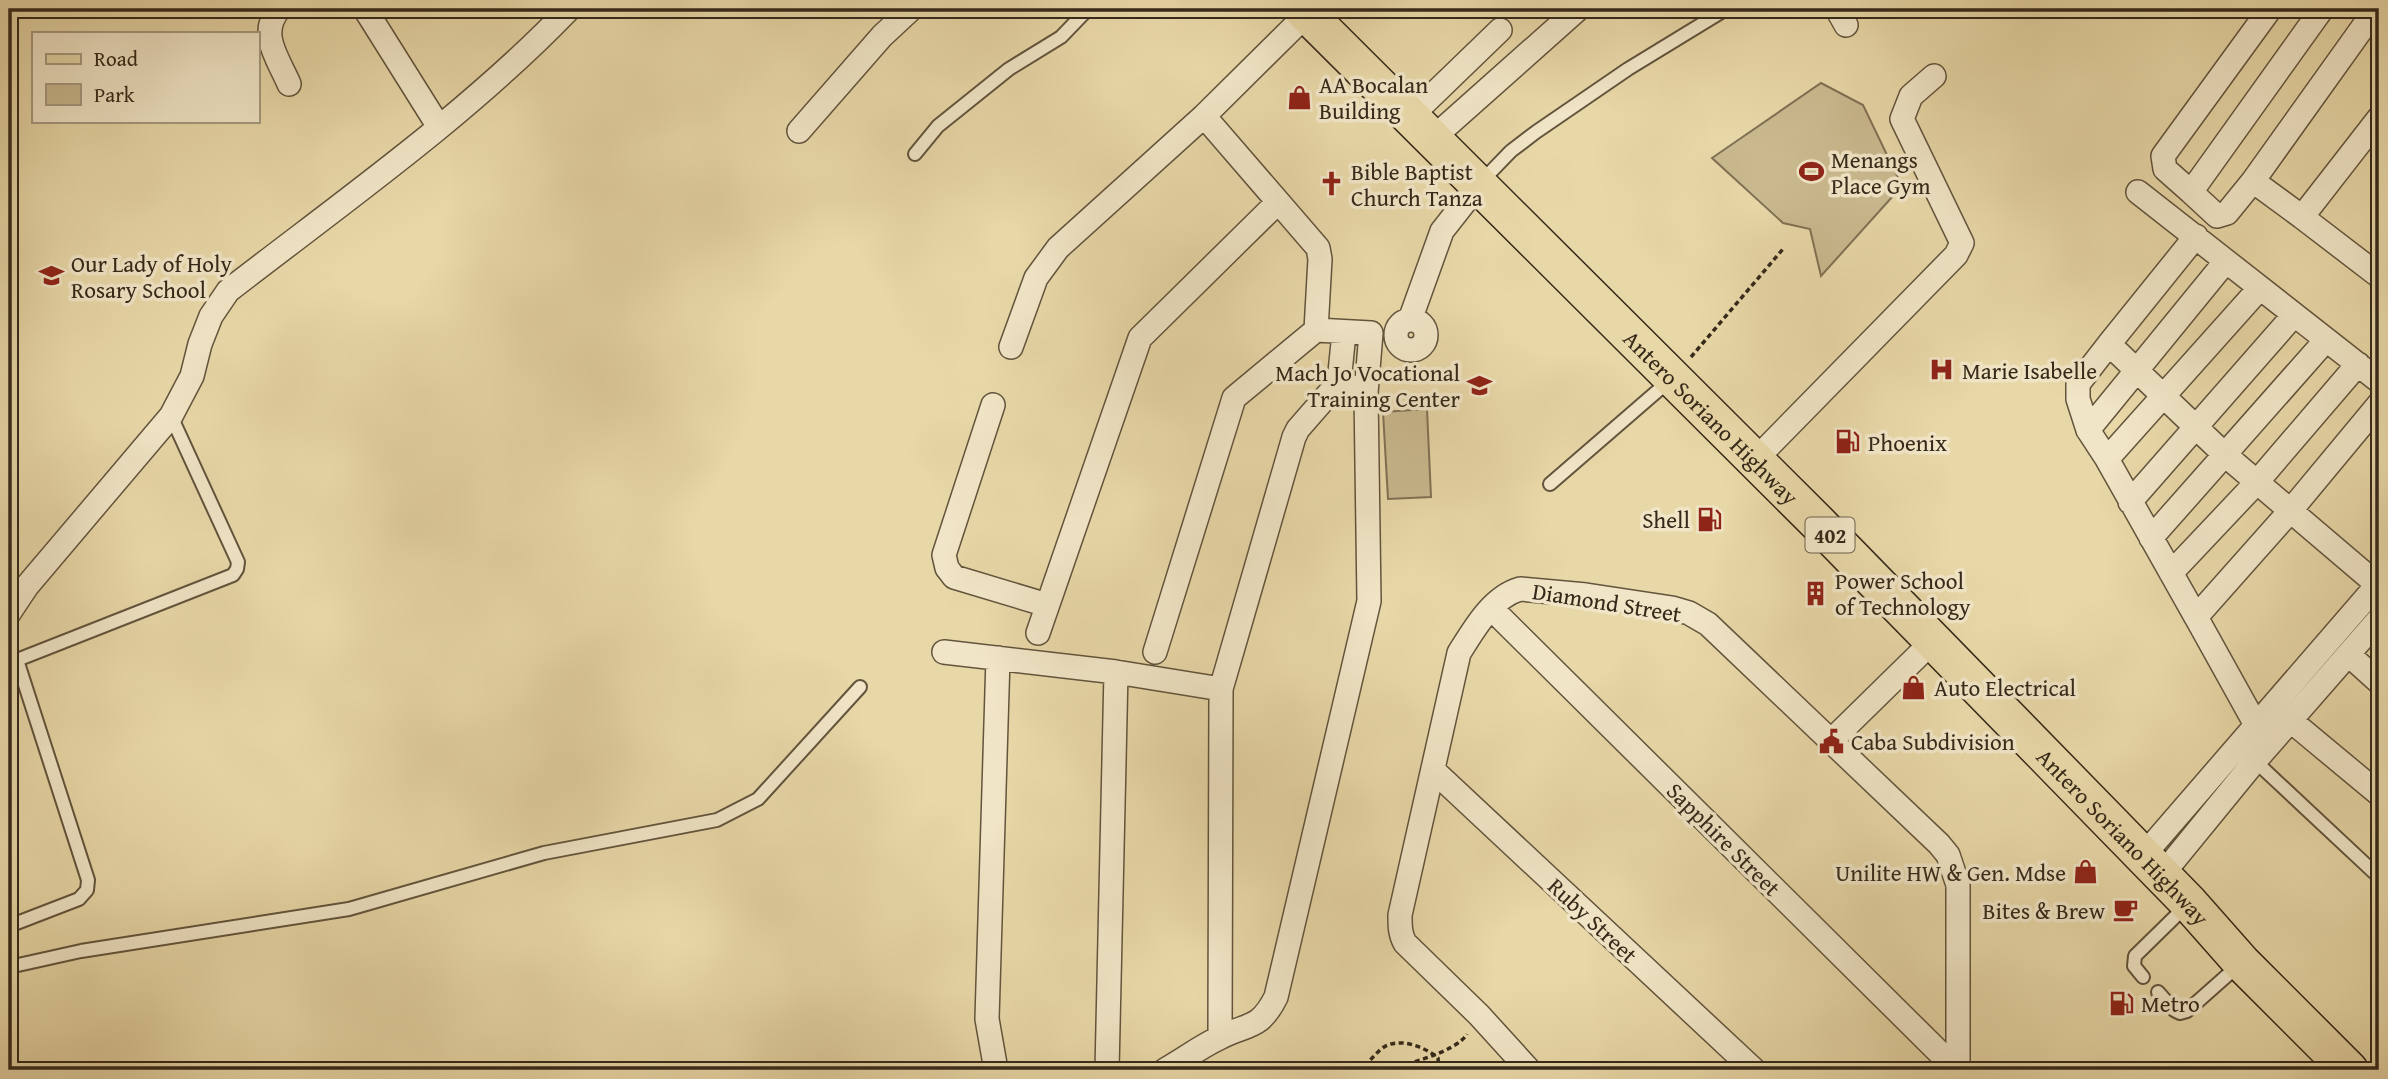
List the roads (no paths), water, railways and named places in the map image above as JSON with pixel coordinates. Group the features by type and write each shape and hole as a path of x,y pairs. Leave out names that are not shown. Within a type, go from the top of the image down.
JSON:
{"main road":[{"name":"Antero Soriano Highway","path":"1304,11 1819,524 2189,903 2242,963 2349,1070"}],"street":[{"path":"279,9 269,23 268,33 289,84"},
{"path":"365,9 439,127"},
{"path":"9,613 27,586 171,415 192,376 211,316 228,291 439,127 534,45 569,9"},
{"path":"799,131 882,36 911,9"},
{"path":"1422,127 1578,9"},
{"path":"2270,9 2163,156 2165,169 2217,216 2222,216 2253,181 2376,9"},
{"path":"2191,191 2322,9"},
{"path":"1011,347 1036,278 1052,256 1204,116 1304,11"},
{"path":"1422,127 1500,30"},
{"path":"1754,461 1956,255 1962,243 1902,119 1911,96 1934,76"},
{"path":"1204,116 1318,248 1320,258 1316,330"},
{"path":"2302,217 2379,118"},
{"path":"2253,181 2379,276"},
{"path":"1154,652 1234,398 1316,330 1371,333 1403,326 1442,231 1479,184"},
{"path":"2138,192 2379,381"},
{"path":"1038,633 1140,338 1278,202"},
{"path":"2196,236 2109,344 2076,390 2088,430 2107,459 2256,725"},
{"path":"2088,430 2226,261"},
{"path":"2107,459 2259,289"},
{"path":"2130,502 2294,316"},
{"path":"1220,1037 1221,689 1294,437 1339,382 1344,333"},
{"path":"1165,1070 1220,1037 1257,1023 1268,1012 1276,997 1369,601 1366,393 1371,333"},
{"path":"2151,538 2326,340"},
{"path":"2109,344 2224,454 2379,585 2256,725 2152,867"},
{"path":"2171,573 2257,482 2358,364"},
{"path":"1339,382 1366,393"},
{"path":"2196,617 2291,510 2379,404"},
{"path":"993,405 944,555 947,568 954,577 1047,605"},
{"name":"Diamond Street","path":"1528,1070 1479,1014 1411,950 1400,934 1400,915 1459,653 1490,608 1510,592 1529,589 1642,603 1689,613 1708,624 1939,844 1948,855 1958,885 1957,1070"},
{"name":"Sapphire Street","path":"1490,608 1957,1070"},
{"path":"2152,867 2255,761 2379,620"},
{"path":"1830,742 1933,641"},
{"path":"944,652 1116,672 1221,689"},
{"path":"2349,655 2379,681"},
{"path":"996,1070 987,1019 998,658"},
{"path":"1107,1070 1116,672"},
{"path":"2290,720 2379,794"},
{"name":"Ruby Street","path":"1433,770 1754,1070"}],"lane":[{"path":"915,153 938,126 1009,69 1061,37 1088,9"},
{"path":"1479,184 1511,151 1536,132 1628,69 1723,11"},
{"path":"1550,484 1672,379"},
{"path":"9,926 79,899 87,890 88,880 17,660 233,575 237,569 238,562 171,415"},
{"path":"9,967 81,951 349,909 544,853 717,820 758,799 860,687"},
{"path":"2255,761 2379,877"},
{"path":"2143,977 2134,966 2135,956 2189,903"},
{"path":"2158,992 2174,1010 2180,1013 2187,1011 2242,963"}],"place":[{"name":"AA Bocalan Building","path":"1299,97"},
{"name":"Menangs Place Gym","path":"1811,172"},
{"name":"Bible Baptist Church Tanza","path":"1331,184"},
{"name":"Our Lady of Holy Rosary School","path":"51,276"},
{"name":"Marie Isabelle","path":"1942,370"},
{"name":"Mach Jo Vocational Training Center","path":"1480,385"},
{"name":"Phoenix","path":"1848,442"},
{"name":"Shell","path":"1710,519"},
{"name":"Power School of Technology","path":"1815,593"},
{"name":"Auto Electrical","path":"1914,687"},
{"name":"Caba Subdivision","path":"1831,741"},
{"name":"Unilite HW & Gen. Mdse","path":"2086,872"},
{"name":"Bites & Brew","path":"2125,910"},
{"name":"Metro","path":"2121,1003"}]}
